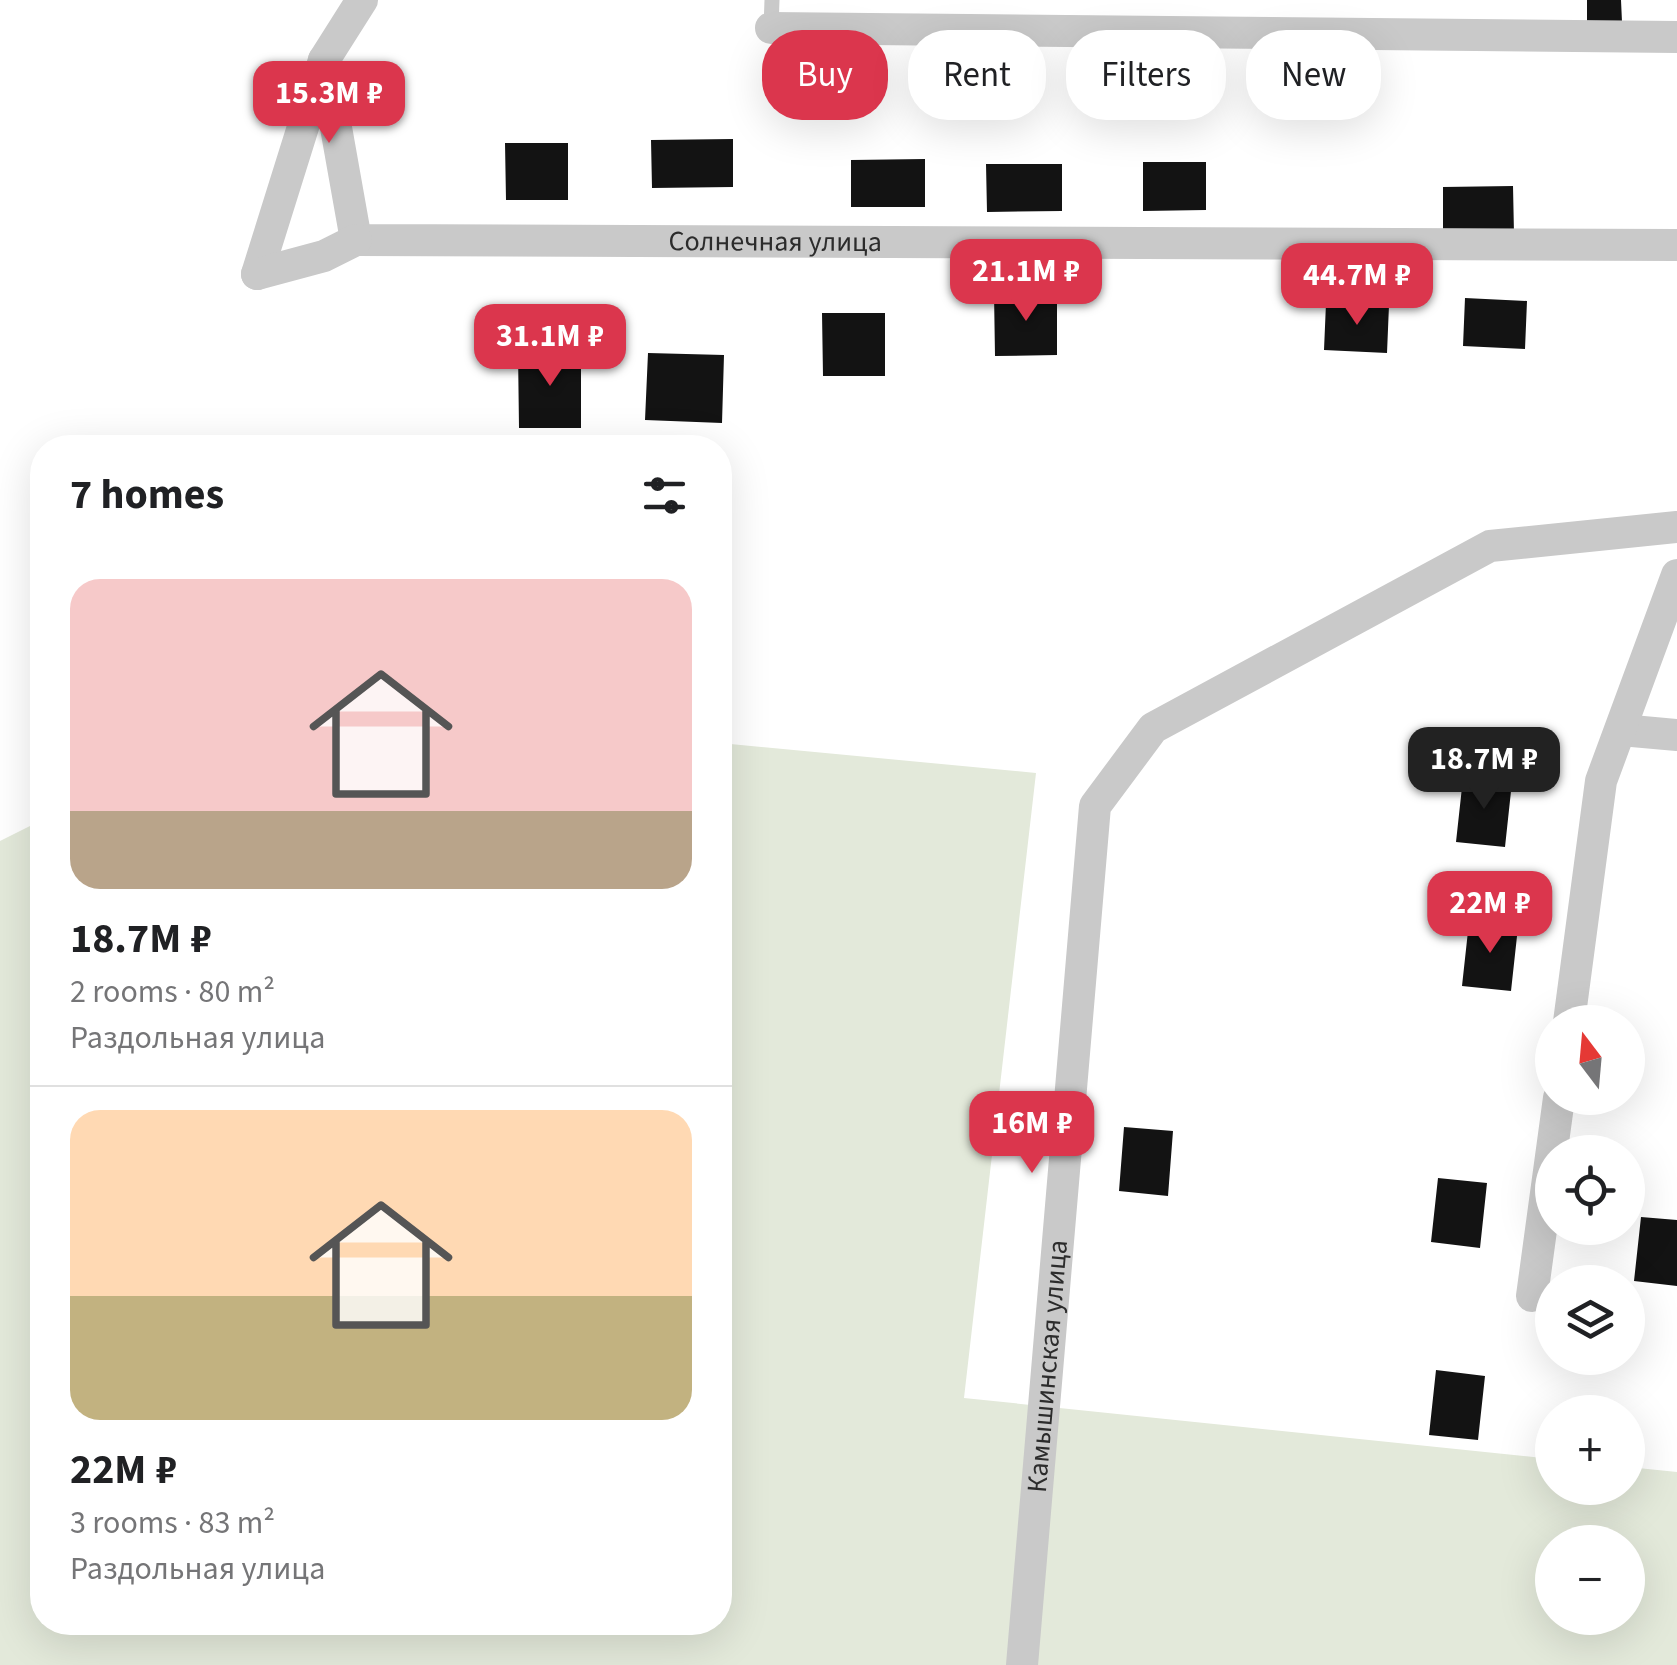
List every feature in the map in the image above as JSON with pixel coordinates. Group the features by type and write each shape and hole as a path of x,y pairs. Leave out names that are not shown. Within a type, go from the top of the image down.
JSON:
{"street":[{"path":"324,60 356,240 324,256 257,274 324,60 362,0"},
{"path":"771,14 1677,38"},
{"name":"Солнечная улица","path":"356,240 1677,245"},
{"name":"Камышинская улица","path":"1022,1665 1095,806 1154,728 1490,546 1677,527"},
{"path":"1571,1005 1601,782 1677,576"},
{"path":"1620,730 1677,735"},
{"path":"1532,1296 1557,1115"}],"green space":[{"path":"732,744 1036,773 964,1398 1535,1457 1535,1505 1645,1505 1645,1469 1677,1472 1677,1665 0,1665 0,841 30,826 30,1635 732,1635"}],"building":[{"path":"1587,0 1621,0 1622,22 1587,22"},
{"path":"733,139 733,187 652,188 651,140"},
{"path":"505,143 568,143 568,200 506,200"},
{"path":"925,159 925,207 851,207 851,160"},
{"path":"1143,162 1206,162 1206,210 1143,211"},
{"path":"986,164 1062,164 1062,211 987,212"},
{"path":"1513,186 1514,234 1443,234 1443,187"},
{"path":"1057,292 1057,355 995,356 994,293"},
{"path":"1465,298 1527,301 1525,349 1463,346"},
{"path":"1326,303 1389,305 1387,353 1324,350"},
{"path":"822,313 885,313 885,376 823,376"},
{"path":"518,351 581,351 581,428 519,428"},
{"path":"648,353 724,355 722,423 645,420"},
{"path":"1463,778 1512,782 1505,847 1456,842"},
{"path":"1469,922 1518,927 1511,991 1462,986"},
{"path":"1124,1127 1173,1131 1168,1196 1119,1191"},
{"path":"1438,1178 1487,1183 1480,1248 1431,1242"},
{"path":"1645,1217 1677,1220 1677,1286 1645,1282 1645,1265 1636,1265 1638,1245 1645,1245"},
{"path":"1436,1370 1485,1376 1478,1440 1429,1435"}]}
